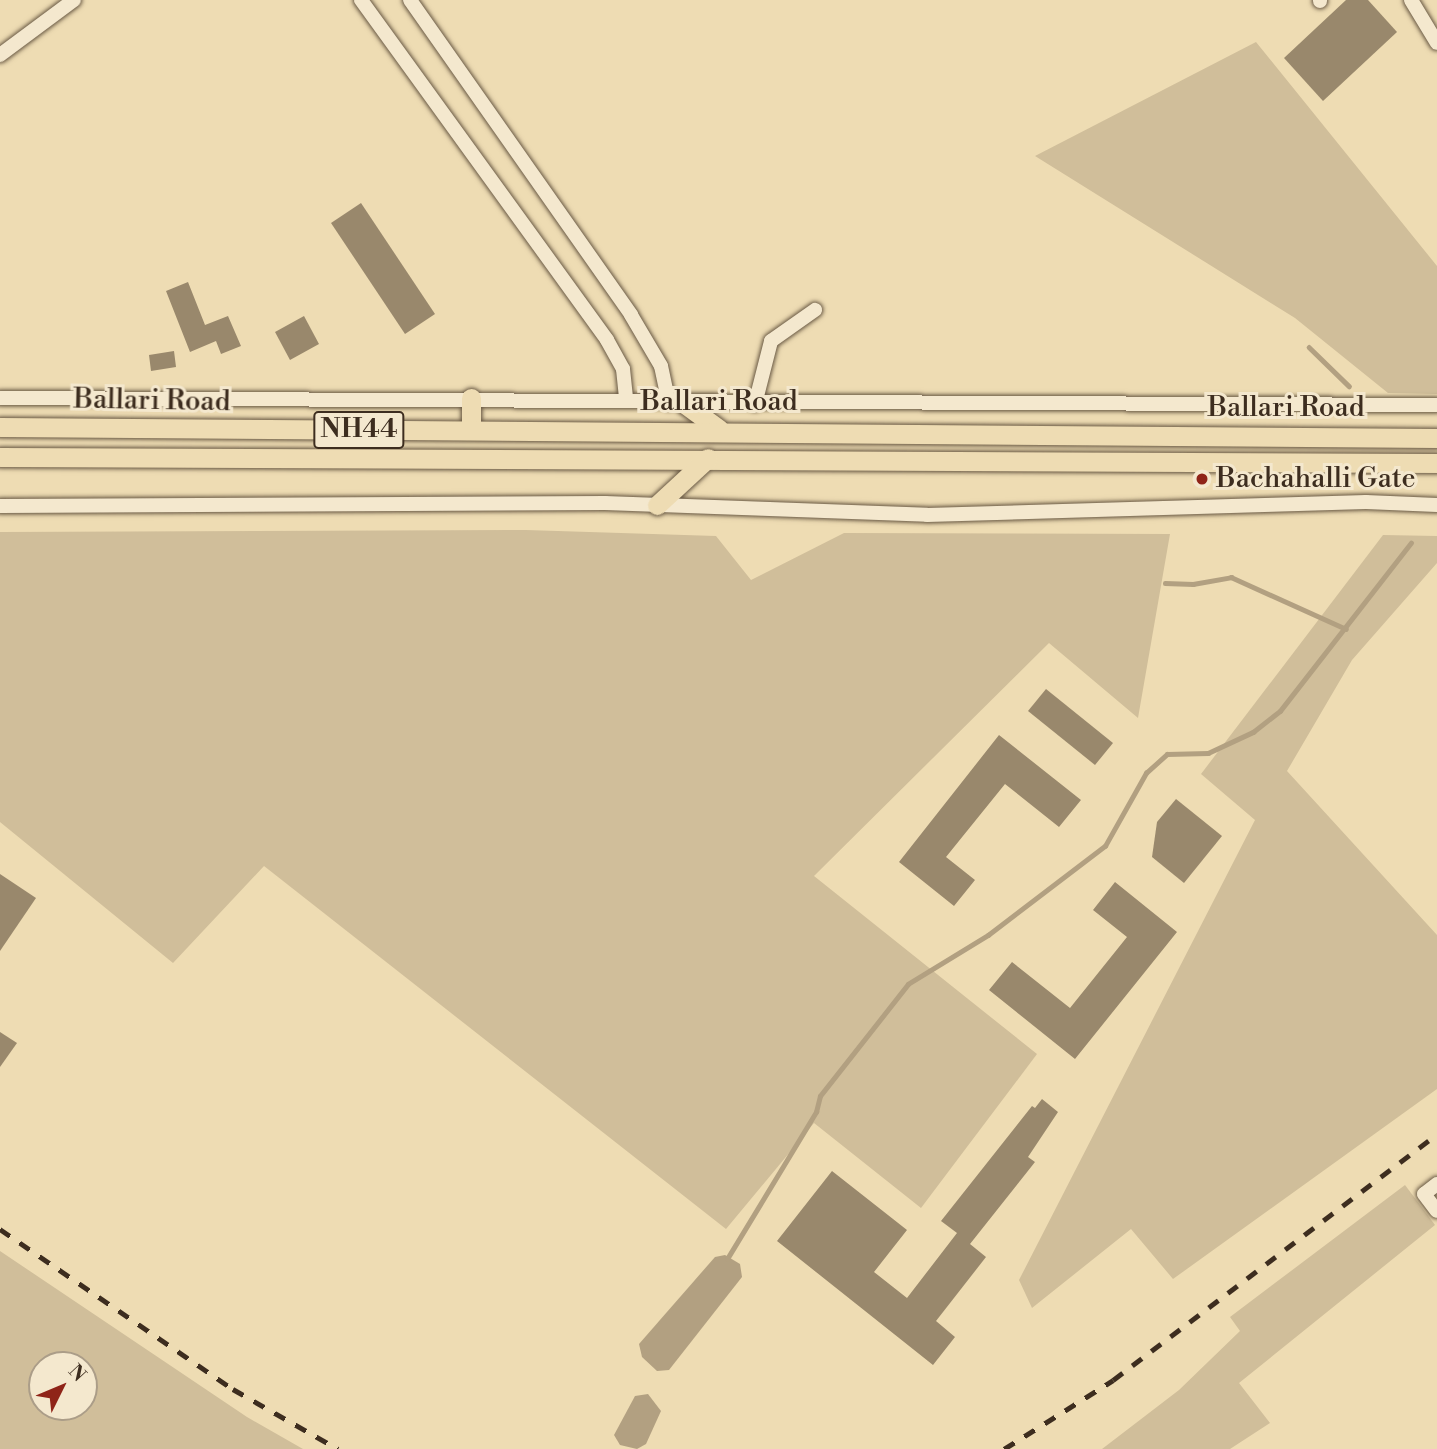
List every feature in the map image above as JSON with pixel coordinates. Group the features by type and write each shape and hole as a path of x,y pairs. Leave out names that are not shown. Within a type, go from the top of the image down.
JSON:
{"highway":[{"path":"471,398 471,430"},
{"path":"676,403 719,429"},
{"name":"Ballari Road","path":"0,427 719,429 1437,438"},
{"name":"Ballari Road","path":"0,457 1437,463"},
{"path":"657,505 708,458"}],"street":[{"path":"0,55 74,0"},
{"path":"361,0 607,340 624,369 626,399"},
{"path":"410,0 631,315 661,366 676,403"},
{"path":"1411,0 1437,43"},
{"path":"755,404 771,341 816,310"},
{"path":"0,398 626,399 755,404 1120,400 1437,405"},
{"path":"0,506 657,505 927,515 1366,502 1437,505"},
{"path":"1437,1184 1424,1194 1437,1211"}],"shaded area":[{"path":"1256,42 1437,266 1437,394 1388,393 1295,318 1035,156"},
{"path":"526,530 716,536 751,580 844,533 1170,534 1138,718 1049,643 814,876 1037,1054 921,1208 814,1123 726,1229 264,866 173,963 0,822 0,532"},
{"path":"1383,535 1437,536 1437,563 1352,660 1287,771 1437,935 1437,1089 1173,1279 1131,1229 1032,1308 1019,1280 1255,820 1201,774"},
{"path":"1405,1185 1435,1225 1239,1383 1270,1423 1230,1449 1102,1449 1179,1390 1240,1331 1230,1317"},
{"path":"0,1251 247,1417 303,1449 0,1449"},
{"path":"725,1255 740,1264 742,1277 669,1370 657,1371 642,1357 639,1344 715,1257"},
{"path":"648,1394 661,1411 646,1444 637,1449 620,1445 614,1435 635,1396"}],"building":[{"path":"1346,0 1368,0 1397,32 1323,101 1284,58"},
{"path":"361,203 435,314 405,334 331,223"},
{"path":"188,282 205,325 228,316 241,346 221,354 216,341 190,352 166,291"},
{"path":"304,316 319,344 290,360 275,332"},
{"path":"174,351 176,367 151,371 149,355"},
{"path":"1046,689 1113,743 1095,765 1028,711"},
{"path":"999,735 1081,800 1059,827 1005,784 946,857 975,880 954,906 899,862"},
{"path":"1176,799 1222,836 1184,883 1152,857 1157,822"},
{"path":"0,874 36,898 0,951"},
{"path":"1115,882 1177,932 1075,1059 989,990 1012,962 1070,1008 1127,937 1093,910"},
{"path":"0,1032 17,1043 0,1067"},
{"path":"1042,1099 1058,1112 1028,1157 1035,1162 970,1244 986,1257 936,1321 955,1337 933,1365 777,1241 832,1171 907,1230 874,1272 907,1298 957,1233 941,1221 1032,1106 1035,1108"}],"waterway":[{"path":"1309,347 1349,386"},
{"path":"727,1259 816,1112 820,1096 908,984 988,935 1105,846 1146,773 1167,754 1208,753 1253,732 1280,711 1411,543"},
{"path":"1165,583 1193,584 1231,577 1346,629"}],"railway":[{"path":"1004,1449 1113,1380 1437,1134"},
{"path":"0,1229 233,1389 338,1449"}],"place":[{"name":"Bachahalli Gate","path":"1202,479"}]}
